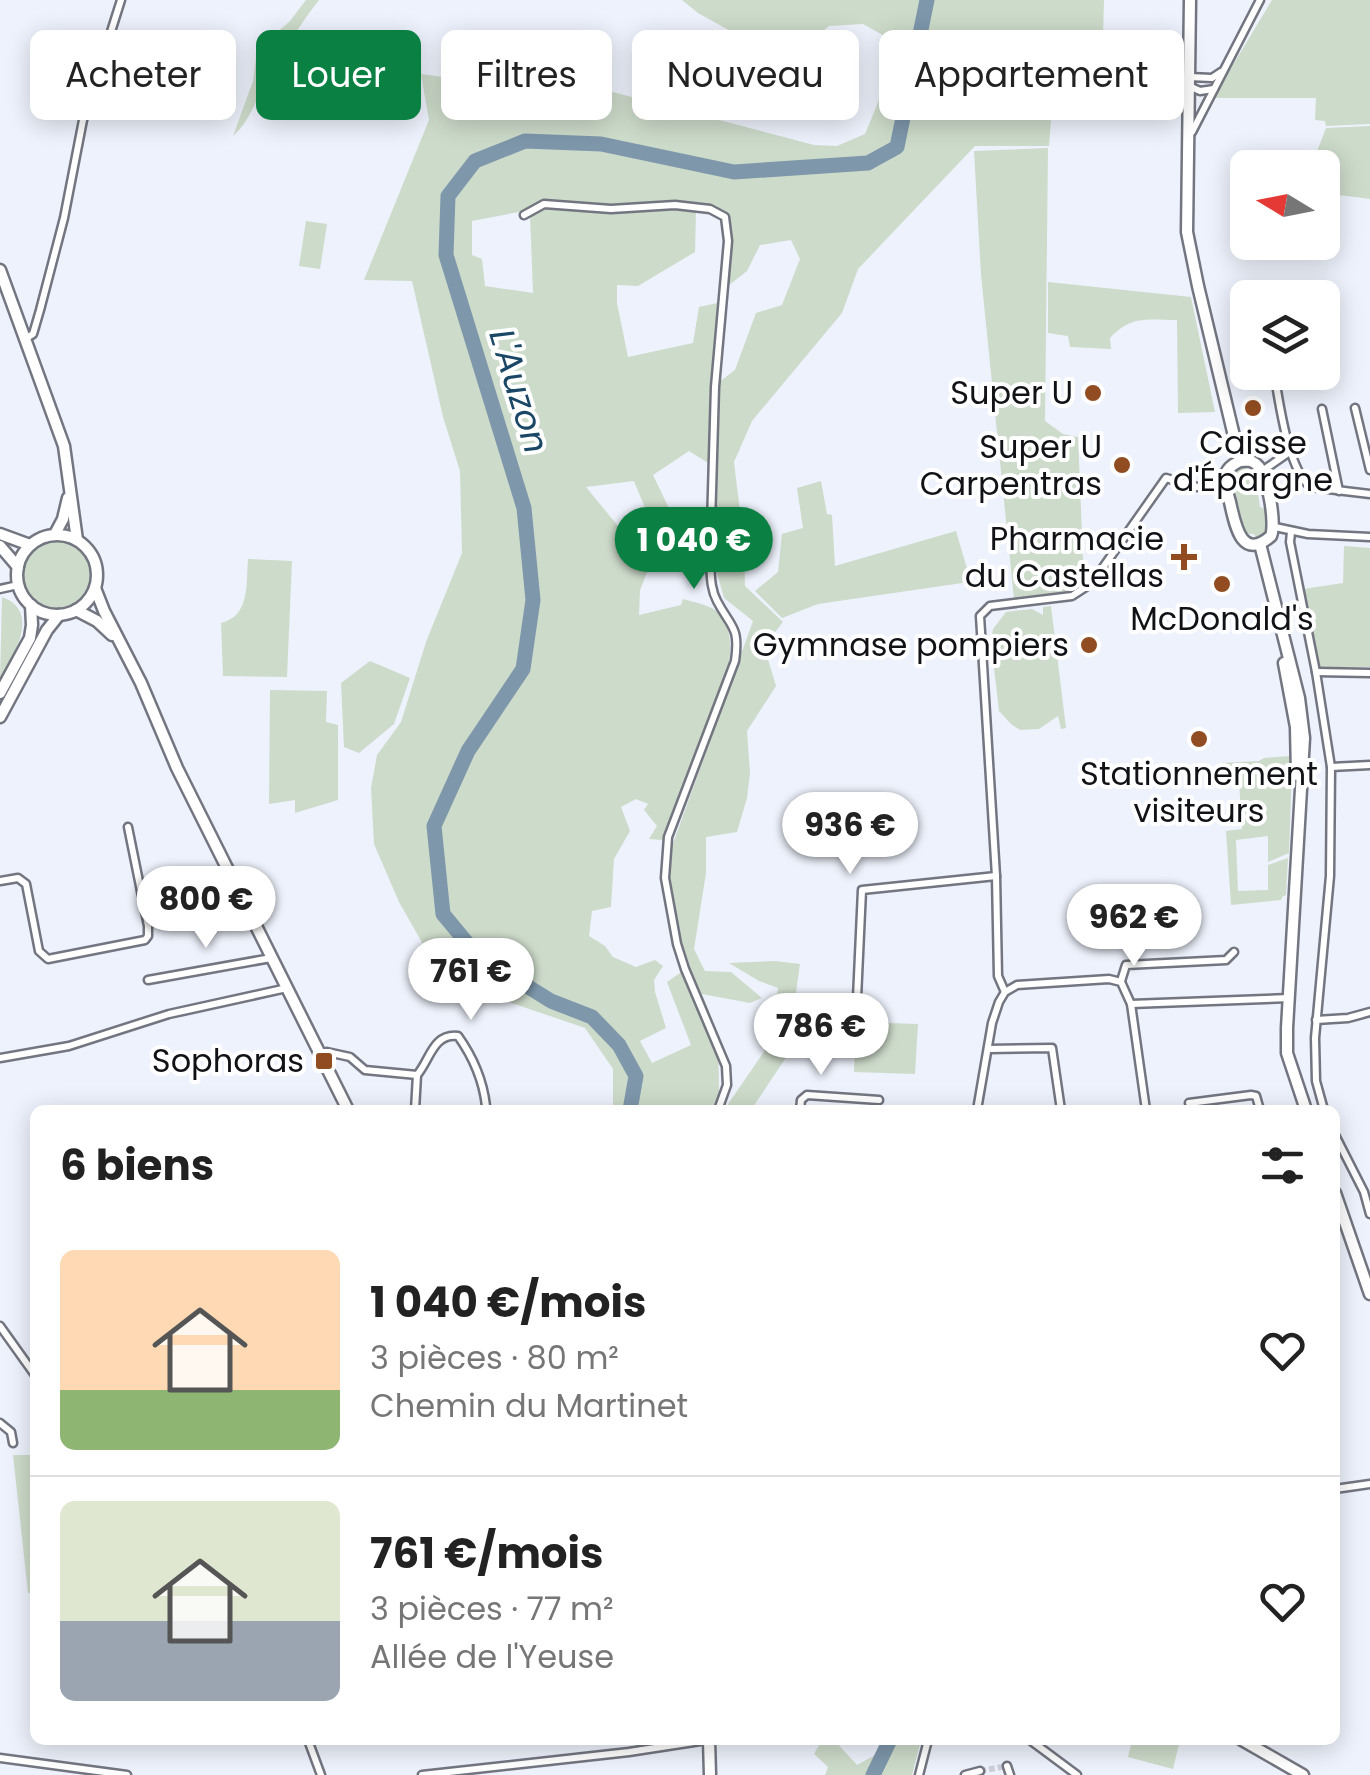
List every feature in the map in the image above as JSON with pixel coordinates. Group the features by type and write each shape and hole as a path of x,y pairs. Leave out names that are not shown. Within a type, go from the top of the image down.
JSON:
{"main road":[{"path":"1190,0 1187,232 1240,461"},
{"path":"0,270 64,446 77,540"},
{"path":"1240,461 1254,463 1262,471 1274,528 1268,539 1249,544 1240,536 1226,484 1229,468 1240,461"},
{"path":"56,534 68,505 70,481"},
{"path":"0,534 30,545"},
{"path":"56,534 77,540 92,555 97,576 95,588 88,601 76,610 59,615 39,611 18,586 22,555 30,545 56,534"},
{"path":"1260,544 1296,728 1298,837 1288,1053 1304,1105"},
{"path":"0,546 18,567"},
{"path":"95,588 177,768 346,1105"},
{"path":"0,693 30,638 31,605"},
{"path":"76,610 97,621 123,648"},
{"path":"0,716 59,615"},
{"path":"1340,1207 1370,1294"},
{"path":"708,1745 710,1775"},
{"path":"1251,1745 1303,1775"}],"street":[{"path":"25,339 33,334 40,310 64,218 83,120 121,0"},
{"path":"1187,144 1260,0"},
{"path":"1214,89 1194,90 1189,81 1212,78 1222,71"},
{"path":"524,215 544,204 675,206 710,209 726,217 728,241 716,387 710,560 712,588 734,626 738,643 736,661 665,852 665,878 677,944 726,1066 726,1085 720,1105"},
{"path":"1278,390 1290,451 1306,484 1370,494"},
{"path":"1355,408 1370,470"},
{"path":"1322,409 1340,491"},
{"path":"1262,471 1290,451"},
{"path":"1006,992 998,976 980,616 990,606 1082,592 1166,478 1197,487 1226,484"},
{"path":"1274,528 1370,538"},
{"path":"1291,532 1331,766 1330,876 1314,1062 1322,1105"},
{"path":"0,589 18,586"},
{"path":"1316,672 1370,673"},
{"path":"1331,766 1370,765"},
{"path":"0,881 24,880 39,951 48,959 145,940 148,926 128,827"},
{"path":"856,1020 862,890 996,876"},
{"path":"1145,1105 1131,1004 1121,982 1126,965 1226,960 1234,952"},
{"path":"148,980 272,958"},
{"path":"978,1105 998,1002 1006,992 1017,985 1110,979 1121,982"},
{"path":"0,1058 69,1046 168,1014 287,988"},
{"path":"1131,1004 1288,998"},
{"path":"1316,1020 1370,1012"},
{"path":"320,1054 350,1056 366,1070 417,1074 438,1040 458,1036 469,1051 484,1088 486,1105"},
{"path":"988,1050 1052,1048 1060,1105"},
{"path":"328,1068 342,1056"},
{"path":"414,1105 417,1074"},
{"path":"800,1105 807,1096 878,1100"},
{"path":"1189,1103 1256,1096 1260,1105"},
{"path":"842,1098 843,1105"},
{"path":"1340,1145 1364,1192 1370,1214"},
{"path":"0,1326 30,1369"},
{"path":"0,1423 11,1432 13,1443"},
{"path":"1340,1488 1370,1484"},
{"path":"310,1745 321,1775"},
{"path":"422,1775 675,1745"},
{"path":"920,1775 927,1745"},
{"path":"1037,1745 1077,1775"},
{"path":"0,1758 126,1775"},
{"path":"965,1775 980,1772"}],"green space":[{"path":"306,0 319,0 297,30 280,30"},
{"path":"682,0 1104,0 1103,30 879,33 863,24 829,26 824,30 729,30"},
{"path":"1272,0 1370,0 1370,124 1326,126 1325,121 1315,120 1316,98 1213,98"},
{"path":"256,58 256,102 233,136 253,81"},
{"path":"421,74 441,77 441,120 612,120 612,92 632,97 632,120 719,120 814,145 837,146 865,134 879,100 879,120 1051,120 1049,146 975,146 858,269 842,313 752,421 734,462 745,586 783,622 764,646 776,686 747,731 750,773 737,832 706,837 706,873 694,949 705,971 731,972 762,998 750,1003 702,994 718,1034 719,1095 714,1105 613,1105 613,1069 585,1028 474,990 428,953 399,902 374,844 371,788 377,755 401,722 426,642 462,553 460,471 443,417 412,281 364,280 429,120","holes":["544,200 609,205 700,205 729,215 728,286 747,271 760,245 791,240 800,259 782,305 756,313 735,370 714,386 722,302 699,307 693,343 628,357 617,303 617,285 638,286 695,252 696,210 544,206 530,214 533,293 485,286 482,259 472,255 472,221 524,211","689,451 716,468 714,562 724,598 753,621 666,863 675,922 690,966 667,982 691,1045 652,1063 640,1041 666,1028 654,980 663,966 655,960 636,967 613,957 605,946 589,936 592,911 611,907 614,859 630,831 621,807 636,799 648,804 644,810 657,826 649,839 663,840 729,664 729,634 721,614 683,599 681,605 639,615 640,590 650,565 586,487 634,481 657,537 676,523 653,475"]},
{"path":"1370,126 1370,199 1340,195 1340,150 1318,150 1326,128"},
{"path":"1048,148 1045,421 1063,434 1078,437 1084,583 1067,593 1014,599 981,275 974,151"},
{"path":"306,221 327,224 320,269 299,266"},
{"path":"1048,282 1191,297 1215,412 1178,413 1177,320 1126,325 1110,338 1111,349 1070,347 1068,336 1048,333"},
{"path":"1244,466 1256,472 1260,507 1265,509 1269,526 1262,537 1245,531 1232,481 1235,472"},
{"path":"821,481 827,514 832,515 835,566 956,531 969,582 818,604 782,618 755,591 778,572 782,534 803,528 797,488"},
{"path":"57,541 81,551 91,575 81,599 57,609 33,599 23,575 33,551"},
{"path":"1344,546 1370,548 1370,667 1319,667 1303,589 1343,583"},
{"path":"248,559 292,561 287,677 223,676 221,623 242,607"},
{"path":"2,597 14,604 22,623 17,648 0,681"},
{"path":"1051,606 1066,728 1061,729 1058,716 1039,729 1020,730 999,711 993,629 1006,612 1032,609 1043,615 1043,607"},
{"path":"370,661 410,678 394,724 359,753 344,747 341,683"},
{"path":"270,690 327,691 326,722 338,725 338,800 295,813 295,800 269,804"},
{"path":"1289,756 1289,853 1268,862 1268,836 1236,840 1238,891 1268,890 1268,865 1288,858 1286,895 1281,900 1231,905 1226,831 1242,829 1238,766 1222,763"},
{"path":"729,963 800,964 787,1056 754,1105 727,1105 772,1040 778,988"},
{"path":"861,1022 918,1024 915,1074 854,1072 855,1047 862,1046"},
{"path":"13,1455 30,1455 28,1593"},
{"path":"819,1745 839,1745 857,1765 879,1753 881,1745 920,1745 912,1775 825,1775 828,1767 814,1754"},
{"path":"1131,1745 1179,1745 1173,1769 1128,1757"}],"waterway":[{"name":"L'Auzon","path":"631,1105 636,1076 619,1045 592,1017 551,1001 477,955 443,914 434,826 468,751 523,669 533,600 524,508 446,255 448,196 475,161 525,141 601,144 734,172 868,163 897,147 927,0"},
{"name":"L'Auzon","path":"873,1775 888,1745"}],"tunnel":[{"path":"980,1771 1007,1766"}],"place":[{"name":"Super U","path":"1093,393"},
{"name":"Caisse d'Épargne","path":"1253,408"},
{"name":"Super U Carpentras","path":"1122,465"},
{"name":"Pharmacie du Castellas","path":"1184,557"},
{"name":"McDonald's","path":"1222,584"},
{"name":"Gymnase pompiers","path":"1089,645"},
{"name":"Stationnement visiteurs","path":"1199,739"},
{"name":"Sophoras","path":"324,1061"}]}
